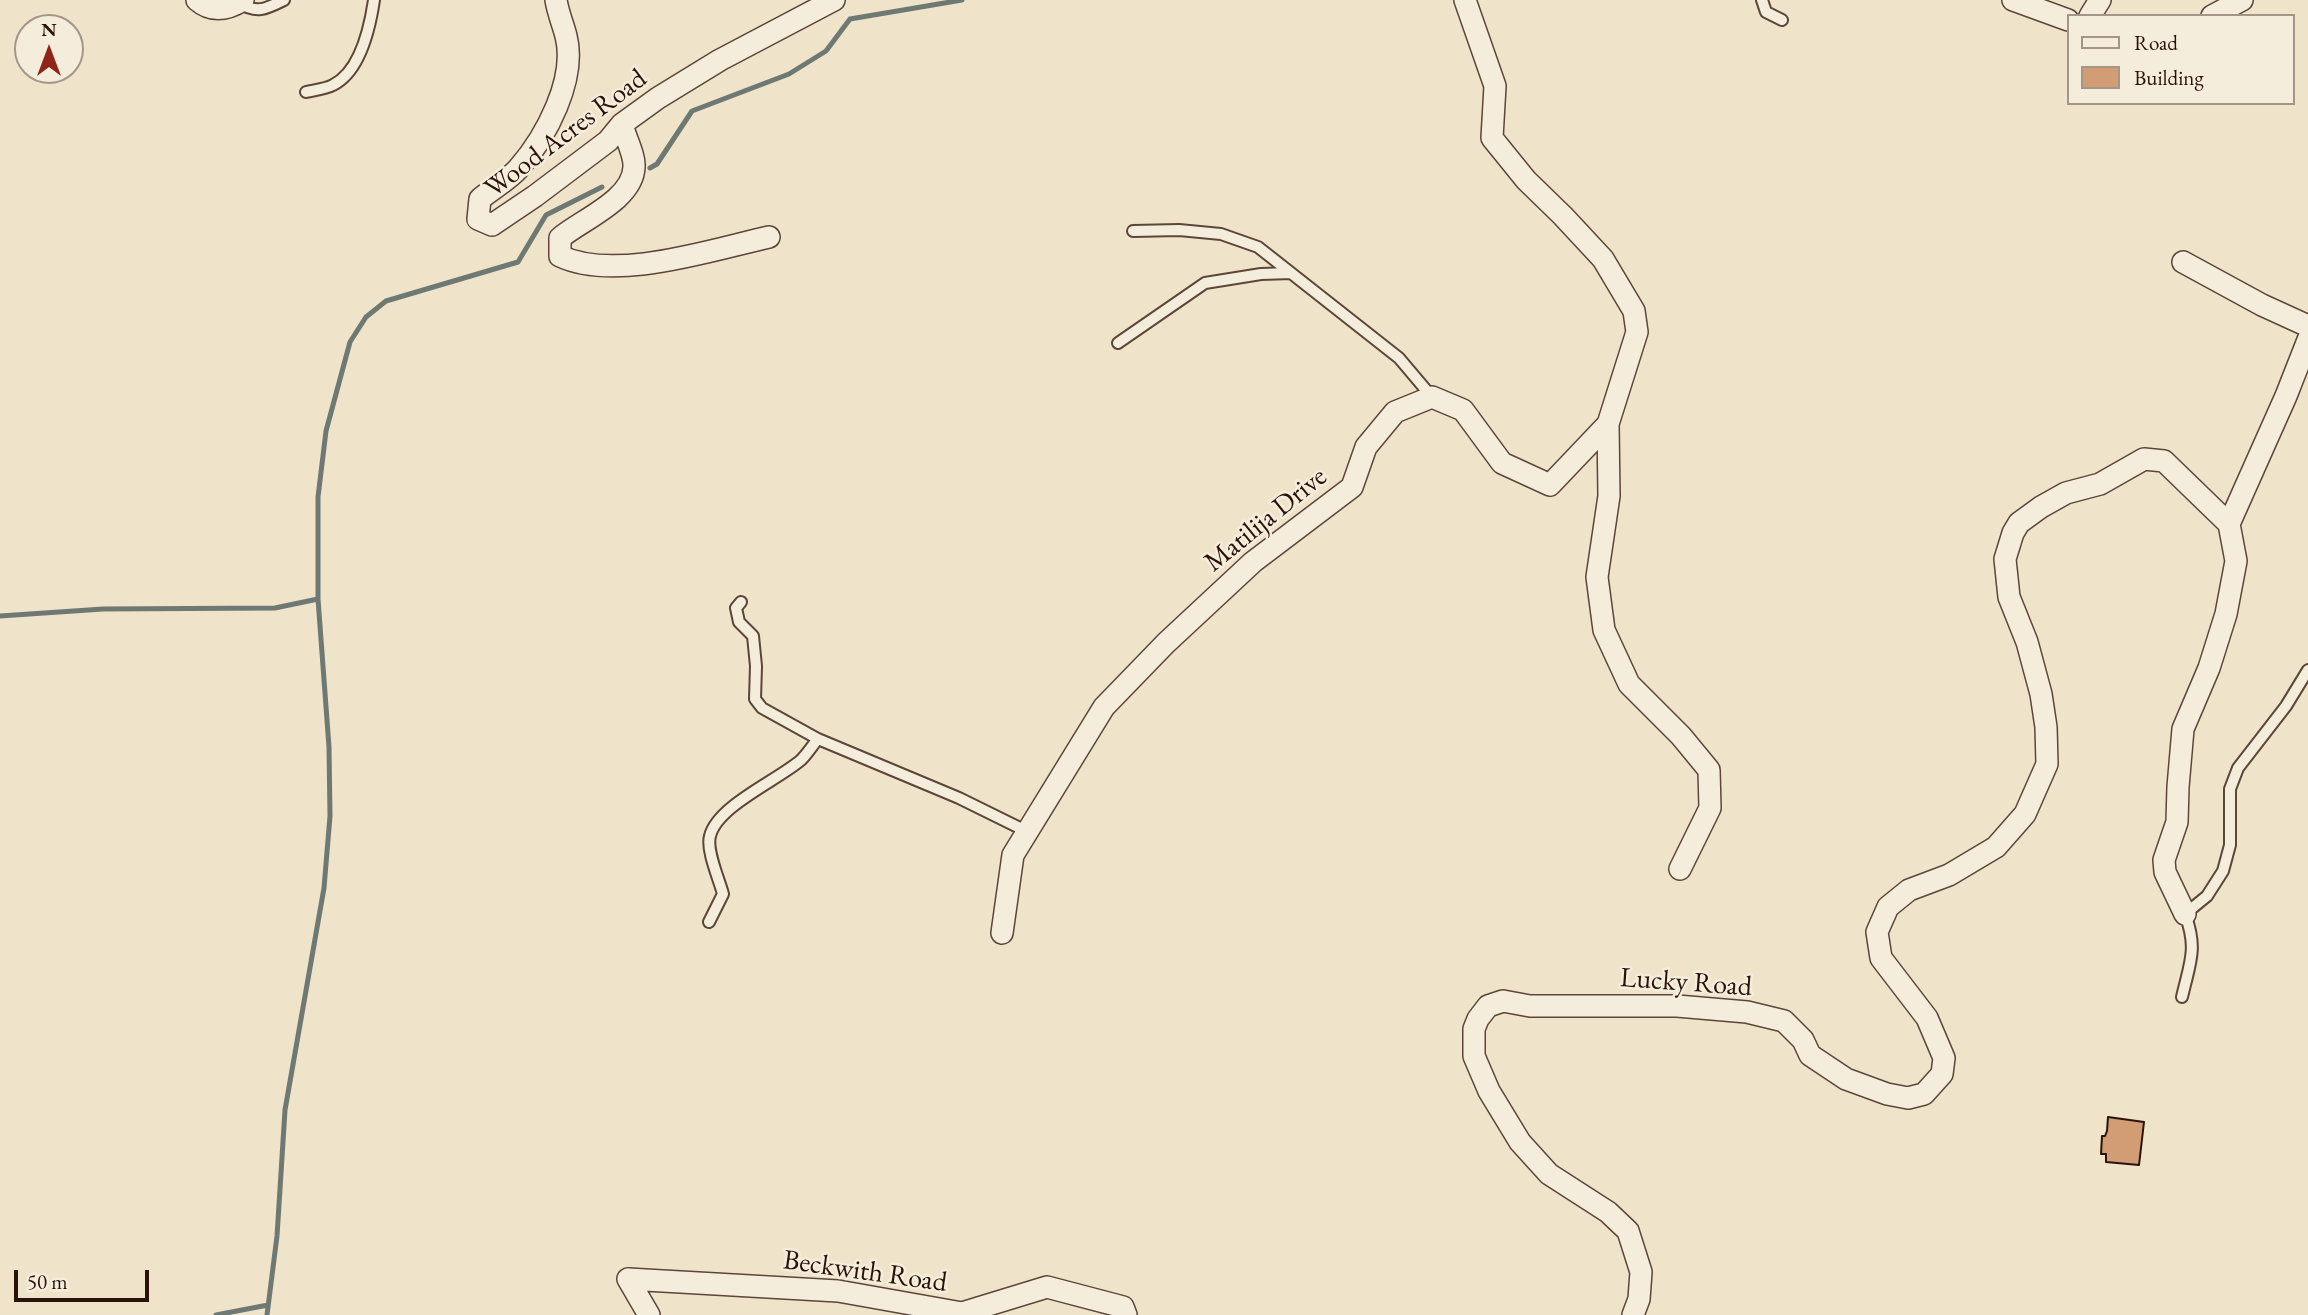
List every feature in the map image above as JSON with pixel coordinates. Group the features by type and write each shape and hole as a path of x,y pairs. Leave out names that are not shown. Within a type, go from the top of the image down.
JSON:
{"street":[{"path":"197,0 214,9 231,8 241,1"},
{"name":"Wood Acres Road","path":"556,0 567,37 566,81 554,113 517,170 480,199 478,219 492,225 608,141 622,124 658,98 720,60 834,0"},
{"path":"1465,0 1495,86 1492,138 1526,180 1603,259 1634,312 1637,332 1608,424 1609,496 1597,577 1604,630 1629,684 1681,736 1709,770 1710,808 1680,869"},
{"path":"2013,0 2066,19"},
{"path":"2216,14 2242,0"},
{"path":"622,124 635,166 630,183 600,213 560,238 560,256 574,263 641,265 769,237"},
{"path":"2183,261 2262,305 2308,326"},
{"path":"2185,914 2165,872 2164,860 2177,822 2183,729 2209,668 2226,614 2236,561 2229,524 2308,340"},
{"path":"1432,397 1463,410 1502,463 1550,485 1608,424"},
{"name":"Matilija Drive","path":"1003,933 1013,855 1104,707 1166,643 1253,562 1352,487 1366,447 1395,412 1432,397"},
{"name":"Lucky Road","path":"1633,1315 1639,1299 1641,1272 1628,1231 1608,1212 1549,1174 1520,1142 1489,1091 1474,1056 1474,1029 1478,1019 1488,1006 1503,1001 1530,1006 1677,1006 1747,1012 1784,1021 1803,1040 1810,1055 1846,1079 1887,1094 1908,1098 1924,1094 1942,1074 1944,1058 1927,1018 1881,958 1877,932 1888,907 1909,890 1950,875 1996,847 2025,814 2047,764 2046,727 2041,694 2027,642 2009,597 2005,559 2013,533 2019,523 2041,507 2066,494 2100,484 2144,458 2164,461 2229,524"},
{"name":"Beckwith Road","path":"649,1315 628,1279 838,1291 962,1314 1047,1287 1123,1307 1126,1315"}],"lane":[{"path":"241,1 250,9 265,9 284,0"},
{"path":"306,92 333,85 348,73 359,55 374,0"},
{"path":"1762,0 1766,12 1782,20"},
{"path":"1133,231 1179,230 1221,234 1258,247 1399,358 1432,397"},
{"path":"1118,343 1205,283 1261,274 1291,273"},
{"path":"741,602 736,608 739,622 753,636 755,699 762,708 818,739 959,798 1027,832"},
{"path":"2182,997 2193,947 2193,934 2185,914 2207,896 2222,871 2230,845 2230,789 2238,768 2287,706 2308,670"},
{"path":"709,922 723,894 709,847 709,835 718,820 741,800 801,760 818,739"}],"building":[{"path":"2108,1117 2144,1122 2139,1165 2106,1162 2106,1154 2101,1154 2102,1136 2105,1136 2107,1131"}],"waterway":[{"path":"650,168 657,164 692,111 789,74 826,51 850,19 962,0"},
{"path":"267,1315 277,1236 285,1110 324,888 330,816 329,747 318,599 318,497 326,431 350,342 366,317 386,301 518,262 546,215 602,187"},
{"path":"0,616 103,609 275,608 318,599"},
{"path":"216,1315 268,1305"}]}
